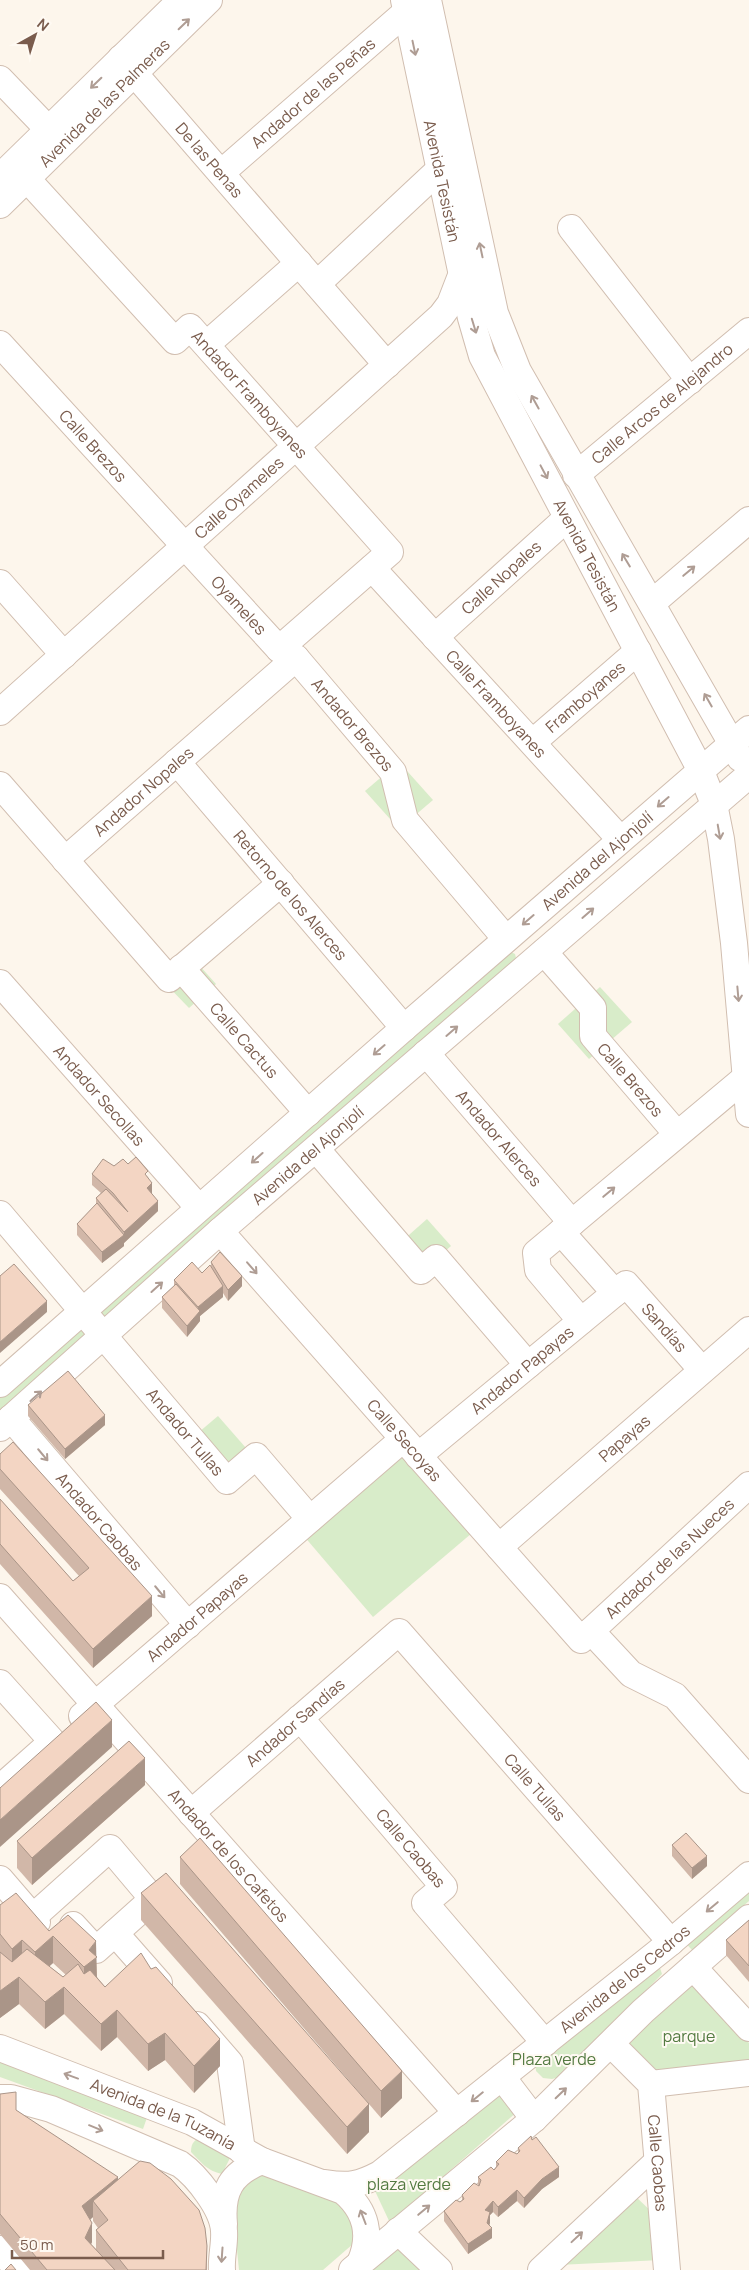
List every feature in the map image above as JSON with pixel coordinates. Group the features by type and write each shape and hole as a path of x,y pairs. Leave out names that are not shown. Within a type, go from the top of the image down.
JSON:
{"street":[{"name":"Avenida de las Palmeras","path":"0,205 27,179 181,0"},
{"name":"Avenida de las Palmeras","path":"0,177 48,129 209,0"},
{"name":"Avenida Tesistán","path":"413,4 440,169 471,318 482,356 700,769 714,804 741,946 745,1078 749,1114"},
{"name":"Avenida Tesistán","path":"413,4 494,313 518,371 576,475 652,603 741,736 749,776"},
{"name":"Andador de las Peñas","path":"221,173 413,4"},
{"name":"De las Penas","path":"127,65 387,365"},
{"path":"0,80 48,129"},
{"path":"317,284 440,169"},
{"name":"Andador Framboyanes","path":"27,179 175,341 190,327 206,344 298,446 381,560"},
{"path":"571,228 690,380"},
{"path":"206,344 299,263"},
{"name":"Calle Oyameles","path":"0,712 447,311 462,273"},
{"name":"Calle Arcos de Alejandro","path":"576,475 749,331"},
{"name":"Calle Brezos","path":"0,344 185,548"},
{"name":"Calle Nopales","path":"435,636 567,518"},
{"path":"652,603 749,520"},
{"name":"Oyameles","path":"185,548 288,654"},
{"name":"Calle Framboyanes","path":"381,560 435,636 620,839"},
{"name":"Andador Nopales","path":"65,860 177,762 381,560"},
{"path":"0,583 64,655"},
{"name":"Framboyanes","path":"533,742 638,651"},
{"name":"Andador Brezos","path":"288,654 393,772 405,820 500,945"},
{"name":"Avenida del Ajonjolí","path":"0,1384 700,769 741,736"},
{"name":"Retorno de los Alerces","path":"177,762 404,1028"},
{"name":"Avenida del Ajonjolí","path":"6,1423 220,1231 317,1150 426,1053 714,804 749,776"},
{"path":"0,785 169,979 281,883"},
{"path":"500,945 515,976"},
{"name":"Calle Brezos","path":"544,952 593,1008 593,1036 677,1134"},
{"name":"Calle Cactus","path":"181,968 308,1113"},
{"name":"Andador Secollas","path":"0,983 200,1208"},
{"name":"Andador Alerces","path":"426,1053 566,1227"},
{"path":"581,1321 538,1270 536,1253 745,1078"},
{"path":"317,1150 421,1270 436,1258 528,1365"},
{"path":"0,1214 102,1336"},
{"name":"Sandías","path":"566,1227 621,1288 702,1370"},
{"name":"Calle Secoyas","path":"220,1231 581,1640 591,1631"},
{"name":"Andador Papayas","path":"0,1788 310,1519 528,1365 621,1288"},
{"name":"Papayas","path":"499,1547 749,1330"},
{"name":"Andador Tullas","path":"102,1336 227,1481 256,1456 310,1519"},
{"name":"Andador Caobas","path":"6,1423 188,1625"},
{"name":"Andador de las Nueces","path":"591,1631 749,1485"},
{"name":"Andador de los Cafetos","path":"0,1597 457,2113"},
{"path":"591,1631 631,1674 674,1696 749,1780"},
{"name":"Andador Sandías","path":"191,1813 399,1632"},
{"name":"Calle Tullas","path":"399,1632 671,1942"},
{"path":"0,1683 53,1742"},
{"name":"Calle Caobas","path":"300,1718 444,1886 425,1903 545,2043"},
{"path":"3,1888 50,1936 68,1920 96,1950 153,1899 110,1848 33,1917"},
{"name":"Avenida de los Cedros","path":"325,2183 342,2186 362,2184 380,2174 671,1942 749,1875"},
{"name":"Avenida de los Cedros","path":"356,2267 534,2119 643,2011 749,1918"},
{"path":"115,1933 230,2063 252,2156 243,2171 232,2179 227,2188 223,2214 222,2270"},
{"path":"693,1968 749,2028"},
{"path":"611,2044 650,2084 749,2073"},
{"name":"Avenida de la Tuzanía","path":"0,2048 192,2122 252,2156 325,2183"},
{"path":"502,2078 534,2119"},
{"name":"Calle Caobas","path":"650,2084 668,2270"},
{"path":"0,2098 11,2098 51,2110 180,2164 193,2173 202,2185 224,2229"},
{"path":"541,2270 657,2162"},
{"path":"325,2183 343,2191 352,2199 365,2220 367,2242 356,2267"},
{"path":"398,2231 439,2270"},
{"path":"0,2249 18,2270"}],"green space":[{"path":"399,762 433,800 399,829 365,791"},
{"path":"511,952 515,954 516,958 513,963 0,1411 0,1394"},
{"path":"190,955 216,984 189,1008 162,980"},
{"path":"600,987 632,1022 589,1059 558,1024"},
{"path":"427,1219 451,1246 415,1277 392,1250"},
{"path":"218,1416 253,1456 227,1479 192,1438"},
{"path":"416,1440 485,1522 373,1617 303,1535"},
{"path":"749,1882 749,1901 692,1950 682,1939"},
{"name":"Plaza verde","path":"660,1968 662,1974 563,2076 552,2079 543,2078 536,2071 535,2059"},
{"name":"parque","path":"691,1980 749,2043 749,2069 656,2079 623,2046"},
{"path":"0,2052 151,2106 143,2129 0,2077"},
{"name":"plaza verde","path":"500,2083 519,2110 390,2223 375,2191"},
{"path":"203,2135 232,2154 222,2174 208,2168 191,2152 194,2142"},
{"path":"260,2170 346,2206 361,2237 323,2270 239,2270 233,2210 239,2181"},
{"path":"634,2195 656,2216 661,2260 558,2265"},
{"path":"399,2241 431,2270 365,2270"}],"building":[{"path":"136,1157 148,1171 145,1174 152,1183 147,1188 158,1201 124,1232 96,1198 106,1189 128,1212 113,1193 92,1174 103,1159 114,1166 123,1159 128,1164"},
{"path":"97,1203 124,1235 102,1252 77,1224"},
{"path":"220,1252 242,1276 228,1290 211,1262"},
{"path":"192,1262 202,1273 210,1265 223,1286 198,1307 174,1280"},
{"path":"14,1264 47,1301 0,1342 0,1276"},
{"path":"176,1284 200,1311 187,1326 162,1297"},
{"path":"68,1371 105,1415 65,1449 28,1405"},
{"path":"13,1442 152,1596 93,1649 0,1544 0,1499 73,1581 89,1568 0,1469 0,1454"},
{"path":"96,1702 112,1720 0,1820 0,1788"},
{"path":"129,1741 145,1758 32,1858 17,1841"},
{"path":"686,1833 707,1856 692,1868 672,1845"},
{"path":"200,1838 402,2071 381,2091 180,1857"},
{"path":"166,1873 369,2104 347,2127 141,1893"},
{"path":"16,1893 49,1931 68,1915 96,1941 89,1950 97,1957 84,1967 53,1936 35,1952 22,1940 12,1949 0,1934 0,1905"},
{"path":"749,1920 749,1966 726,1940"},
{"path":"27,1949 63,1977 78,1964 84,1974 90,1970 105,1987 141,1953 151,1969 156,1967 220,2039 194,2066 165,2033 148,2044 117,2010 101,2024 64,1987 45,2002 19,1977 0,1991 0,1952 12,1962"},
{"path":"16,2092 16,2110 118,2177 82,2206 92,2223 85,2238 115,2270 47,2270 0,2214 0,2094"},
{"path":"531,2136 532,2140 536,2137 559,2167 542,2179 524,2198 517,2190 498,2207 493,2201 485,2210 490,2212 487,2223 492,2228 468,2244 444,2211 456,2200 460,2202 464,2199 462,2195 474,2183 479,2186 481,2180 478,2177 491,2167 494,2170 499,2164 496,2162 508,2150 517,2154 520,2151 518,2148"},
{"path":"140,2161 150,2163 171,2179 199,2210 205,2228 207,2246 206,2270 128,2270 96,2230 108,2220 93,2201"},
{"path":"11,2264 16,2270 5,2270"}]}
